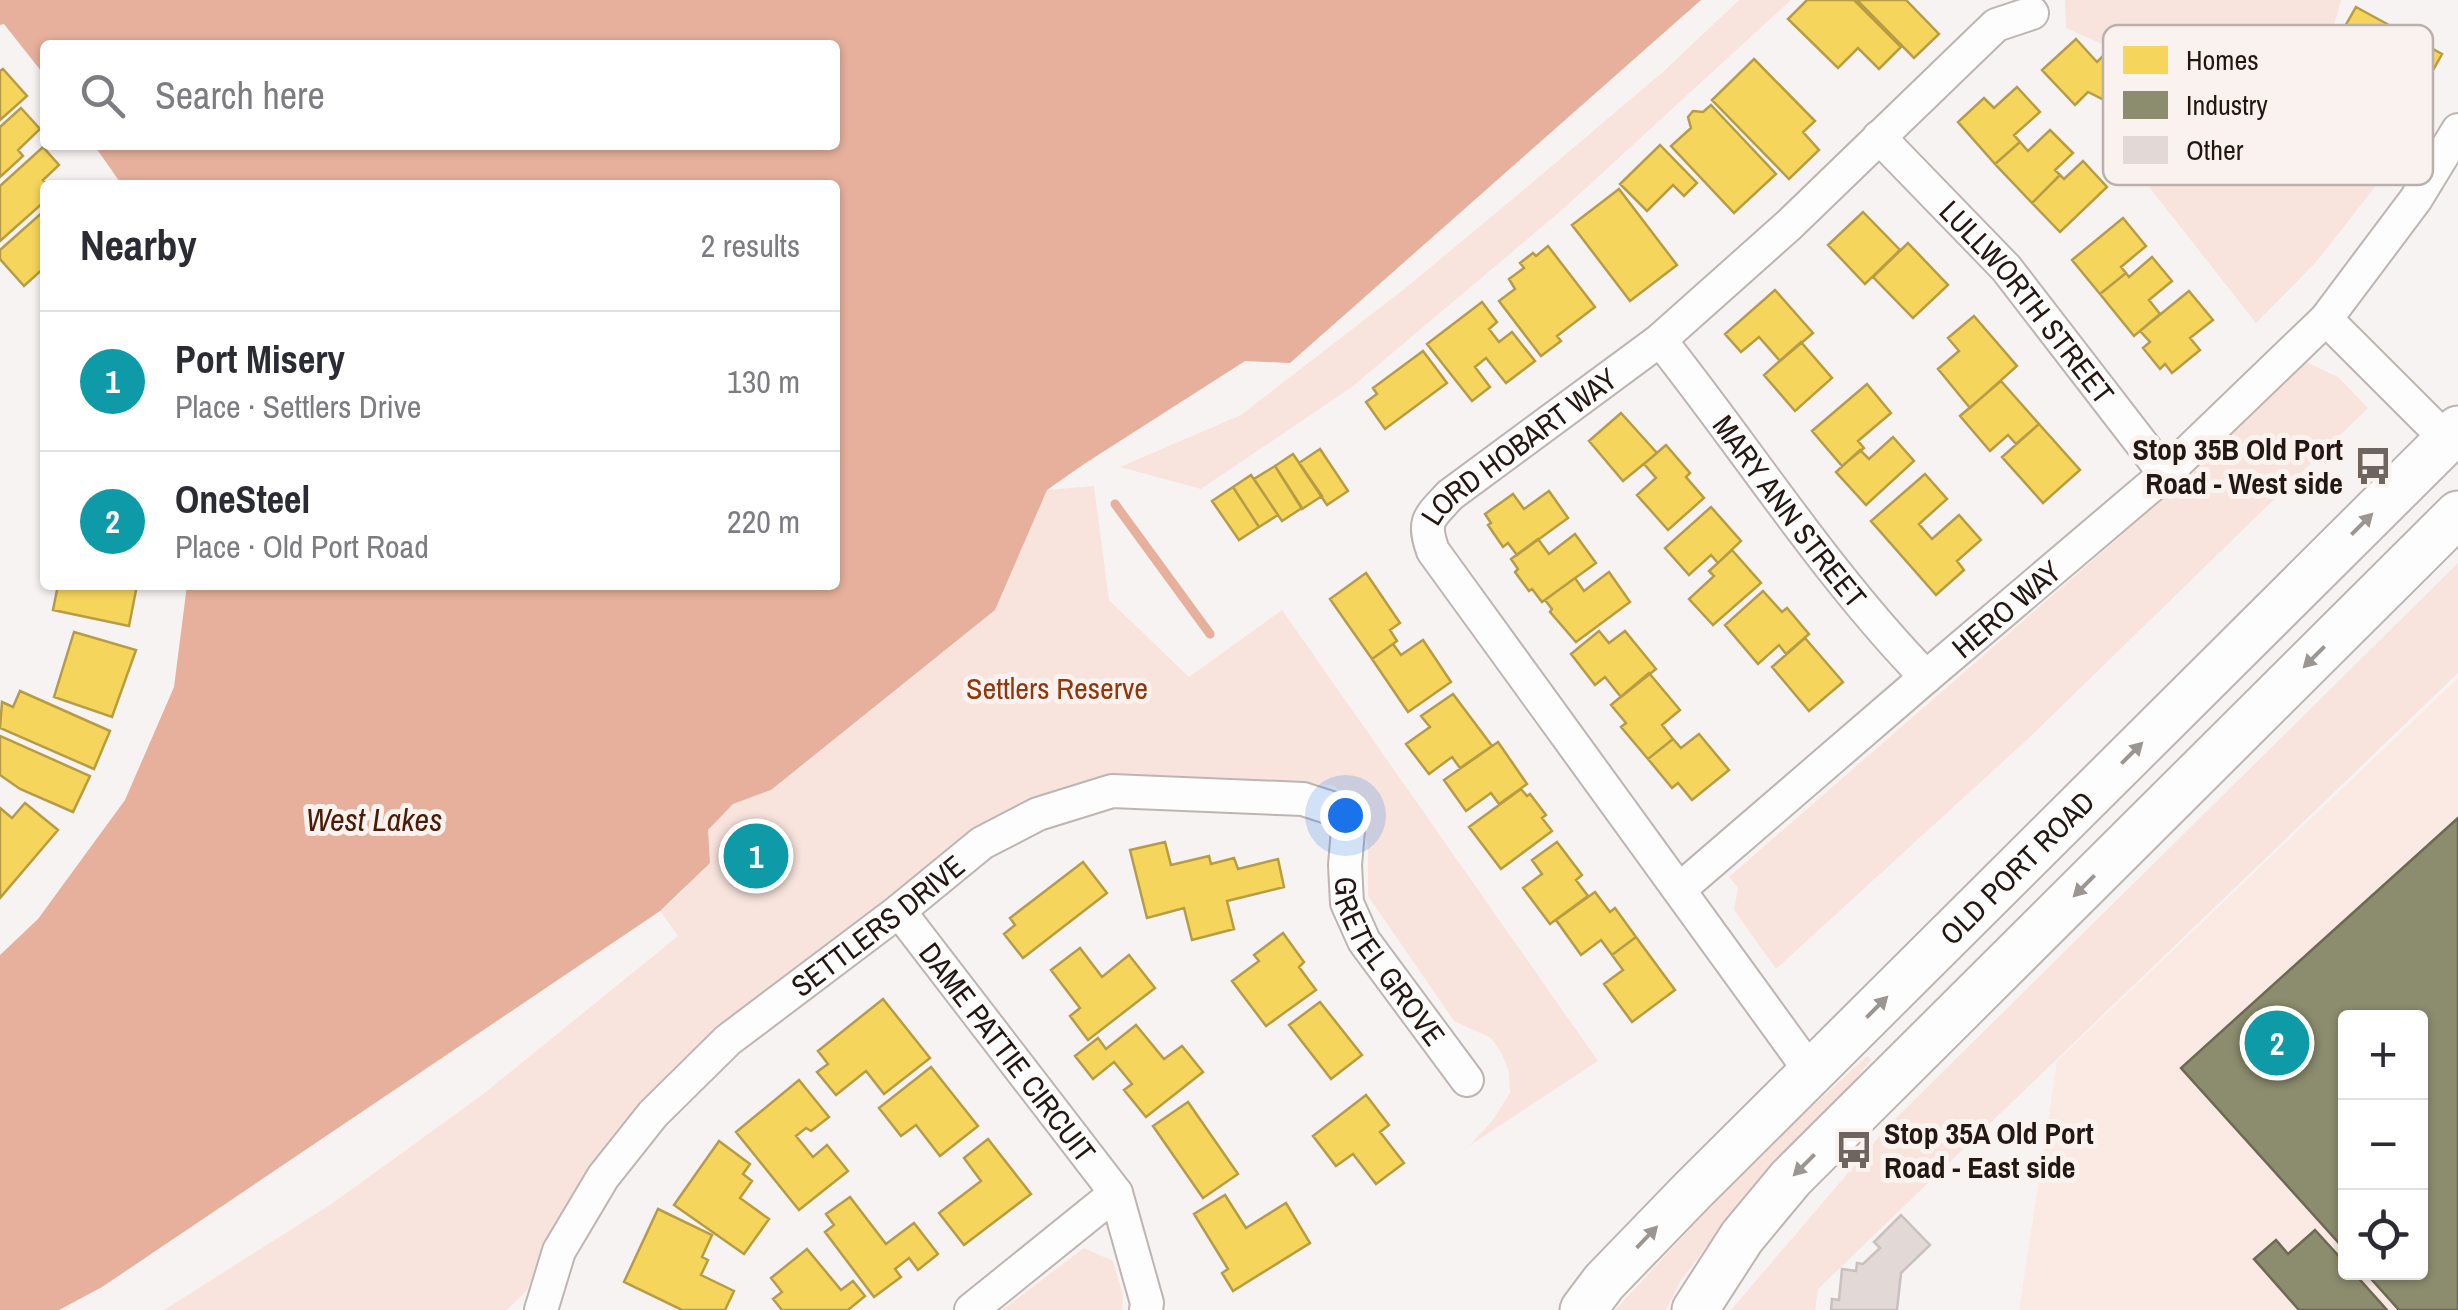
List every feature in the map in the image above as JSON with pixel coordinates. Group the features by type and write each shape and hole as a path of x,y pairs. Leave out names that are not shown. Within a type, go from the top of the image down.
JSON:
{"main road":[{"name":"OLD PORT ROAD","path":"1582,1310 1617,1268 1811,1072 2454,440"},
{"name":"OLD PORT ROAD","path":"1695,1310 1742,1237 1791,1178 2458,514"}],"street":[{"name":"LORD HOBART WAY","path":"1811,1072 1433,552 1426,532 1431,516 1450,495 1660,340 1789,225 1996,25 2032,13"},
{"name":"HERO WAY","path":"2433,171 2458,130"},
{"name":"LULLWORTH STREET","path":"1879,138 2006,268 2165,474"},
{"name":"HERO WAY","path":"1680,889 2165,474 2326,319 2425,185"},
{"path":"2326,319 2454,440"},
{"name":"MARY ANN STREET","path":"1660,340 1718,412 1832,571 1926,677"},
{"name":"SETTLERS DRIVE","path":"541,1310 560,1251 603,1176 653,1114 728,1040 900,911 982,843 1038,814 1112,791 1303,799 1331,808 1348,830"},
{"name":"GRETEL GROVE","path":"1348,830 1347,902 1364,941 1468,1080"},
{"name":"DAME PATTIE CIRCUIT","path":"900,911 1116,1193 1146,1310"},
{"name":"DAME PATTIE CIRCUIT","path":"971,1310 1116,1193"}],"shaded area":[{"path":"2458,678 2458,1310 2019,1310 2057,1061"}],"green space":[{"path":"1739,0 1791,0 1562,210 1352,387 1201,489 1120,467 1241,415 1403,290 1520,193 1664,71"},
{"path":"2065,0 2341,0 2334,25 2103,25 2103,44 2066,28"},
{"path":"2148,185 2377,185 2317,261 2256,323"},
{"path":"2306,362 2338,377 2368,408 2031,736 1776,969 1734,910 1738,888 1729,877 2193,473"},
{"name":"Settlers Reserve","path":"1094,486 1109,600 1189,677 1282,610 1598,1061 1469,1146 1510,1093 1509,1072 1491,1038 1454,1021 1368,896 1363,809 1333,785 1129,778 1074,786 989,822 684,1061 609,1142 553,1225 527,1290 507,1310 164,1310 330,1205 482,1095 678,936 660,911 686,888 708,830 733,804 771,790 995,610 1047,490"},
{"path":"2458,563 2458,673 1818,1289 1815,1310 1731,1310 1889,1125"},
{"path":"1867,1056 1871,1060 1829,1111 1752,1188 1681,1280 1666,1310 1615,1310 1748,1166"},
{"path":"1084,1248 1113,1261 1123,1295 1122,1310 1002,1310"}],"water":[{"name":"West Lakes","path":"0,0 1701,0 1290,363 1245,361 1047,490 995,610 771,790 733,804 708,830 710,863 660,911 102,1287 59,1310 0,1310 0,955 38,919 125,800 174,687 186,590 840,590 840,180 118,180 98,150 840,150 840,40 40,40 40,70 4,24 0,25"}],"building: Homes":[{"path":"1807,0 1854,0 1901,47 1879,69 1858,48 1838,68 1788,19"},
{"path":"1857,0 1906,0 1939,34 1914,58"},
{"path":"2356,7 2389,25 2346,25"},
{"path":"2076,39 2097,62 2103,56 2103,100 2088,92 2075,105 2042,70"},
{"path":"2433,49 2442,54 2433,70"},
{"path":"1754,59 1815,121 1803,132 1819,150 1789,179 1712,100"},
{"path":"3,69 27,96 0,120 0,71"},
{"path":"2017,87 2040,112 2014,135 2020,142 1995,164 1958,122 1984,98 1994,108"},
{"path":"1711,105 1776,174 1734,213 1671,146 1691,128 1688,117 1693,111 1703,112"},
{"path":"21,108 40,129 18,150 23,156 0,177 0,127"},
{"path":"2050,130 2073,153 2055,170 2060,175 2032,203 1995,164 2020,142 2028,151"},
{"path":"1660,145 1697,183 1684,196 1673,185 1647,211 1620,184"},
{"path":"40,150 46,150 59,165 40,180 40,205 0,241 0,186"},
{"path":"2083,161 2107,187 2060,232 2032,203 2060,175 2064,179"},
{"path":"1619,189 1677,265 1630,301 1572,225"},
{"path":"1863,212 1900,250 1865,284 1828,245"},
{"path":"40,214 40,272 24,286 0,259 0,250"},
{"path":"2123,218 2146,246 2121,267 2126,273 2100,294 2072,260"},
{"path":"1908,243 1948,285 1913,318 1873,277"},
{"path":"1548,246 1595,307 1557,336 1561,341 1541,356 1499,301 1515,289 1509,279 1524,268 1520,263"},
{"path":"2152,257 2172,281 2149,300 2160,314 2134,336 2100,294"},
{"path":"1775,290 1813,333 1780,361 1759,337 1741,352 1725,334"},
{"path":"2189,291 2213,320 2190,338 2200,350 2172,373 2165,364 2160,369 2143,348 2150,342 2140,331"},
{"path":"1482,302 1497,322 1489,329 1499,342 1512,332 1535,361 1506,383 1486,358 1475,367 1490,387 1472,401 1427,344"},
{"path":"1974,316 2017,366 1970,408 1938,369 1959,351 1948,338"},
{"path":"1801,342 1832,378 1795,411 1764,375"},
{"path":"1423,351 1447,383 1385,429 1366,402 1377,394 1373,388"},
{"path":"2001,381 2039,424 2016,444 2008,435 1990,451 1960,416"},
{"path":"1867,384 1891,413 1858,441 1864,448 1842,466 1812,431"},
{"path":"1621,413 1657,453 1623,481 1589,441"},
{"path":"2039,424 2080,470 2043,503 2002,457"},
{"path":"1893,437 1914,461 1866,505 1836,472 1860,450 1869,459"},
{"path":"1666,445 1690,473 1686,477 1704,498 1668,530 1637,495 1656,478 1644,464"},
{"path":"1320,449 1348,491 1327,505 1299,463"},
{"path":"1293,454 1322,496 1302,509 1275,466"},
{"path":"1275,466 1302,508 1282,521 1254,479"},
{"path":"1925,474 1947,499 1919,524 1932,539 1959,515 1981,540 1957,561 1964,570 1936,595 1871,521"},
{"path":"1251,475 1278,515 1259,527 1233,487"},
{"path":"1233,487 1259,527 1239,540 1212,501"},
{"path":"1549,491 1568,518 1517,555 1508,543 1503,547 1485,514 1513,494 1524,509"},
{"path":"1711,507 1741,541 1718,563 1711,555 1689,575 1665,548"},
{"path":"1575,534 1596,563 1542,602 1515,572 1518,569 1511,559 1538,539 1549,554"},
{"path":"1732,550 1761,583 1713,625 1689,599 1714,576 1709,571"},
{"path":"1609,572 1630,602 1576,642 1550,612 1545,600 1575,578 1584,591"},
{"path":"1366,573 1400,623 1390,630 1397,641 1372,659 1330,599"},
{"path":"57,590 136,590 129,626 53,610"},
{"path":"1763,591 1782,612 1787,608 1809,634 1786,654 1779,645 1758,664 1725,625"},
{"path":"1599,631 1609,643 1625,631 1656,669 1621,697 1605,677 1595,685 1571,654"},
{"path":"74,632 136,650 112,717 54,697"},
{"path":"1805,638 1843,682 1809,711 1772,667"},
{"path":"1423,640 1451,682 1408,712 1372,659 1393,644 1401,655"},
{"path":"1649,673 1680,710 1662,725 1673,739 1648,759 1621,727 1626,723 1611,705"},
{"path":"20,691 110,731 94,769 0,728 2,702 13,707"},
{"path":"1453,694 1492,746 1460,768 1452,757 1429,774 1406,744 1430,727 1421,716"},
{"path":"1699,734 1729,770 1692,800 1678,783 1672,788 1648,759 1673,739 1681,748"},
{"path":"0,736 90,776 73,812 20,789 0,775"},
{"path":"1498,742 1527,784 1499,804 1491,793 1466,811 1444,780"},
{"path":"1521,789 1527,796 1530,794 1546,815 1542,818 1552,831 1501,869 1469,827"},
{"path":"25,803 58,830 0,898 0,808 12,818"},
{"path":"1165,842 1171,865 1209,856 1211,864 1234,858 1238,869 1278,859 1284,887 1227,901 1234,929 1192,940 1184,908 1147,918 1130,850"},
{"path":"1557,842 1582,875 1576,880 1588,896 1550,924 1523,888 1542,874 1532,860"},
{"path":"1083,862 1107,893 1023,958 1004,934 1015,925 1010,918"},
{"path":"1595,892 1610,912 1615,908 1636,937 1612,955 1601,940 1581,955 1556,920"},
{"path":"1283,933 1304,962 1299,967 1316,990 1266,1026 1232,981 1259,961 1254,955"},
{"path":"1636,937 1675,990 1632,1022 1604,984 1623,970 1612,955"},
{"path":"1080,948 1102,977 1129,955 1155,988 1088,1040 1070,1016 1080,1008 1051,970"},
{"path":"883,999 930,1058 884,1094 866,1071 836,1095 817,1072 828,1064 818,1051"},
{"path":"1320,1002 1362,1055 1331,1079 1289,1025"},
{"path":"1136,1025 1164,1059 1182,1046 1203,1072 1146,1117 1124,1090 1132,1084 1114,1062 1093,1079 1075,1056 1098,1038 1106,1049"},
{"path":"931,1067 978,1126 940,1156 916,1125 901,1136 879,1108"},
{"path":"799,1080 829,1117 811,1131 806,1128 796,1136 813,1157 827,1145 848,1171 799,1210 736,1132"},
{"path":"1366,1095 1389,1125 1380,1132 1404,1163 1376,1184 1353,1154 1336,1166 1313,1136"},
{"path":"1188,1102 1238,1174 1203,1198 1153,1126"},
{"path":"988,1139 1031,1194 964,1245 939,1213 981,1181 964,1158"},
{"path":"719,1141 750,1164 743,1174 752,1181 740,1198 769,1219 744,1254 674,1205"},
{"path":"1225,1195 1246,1228 1286,1203 1310,1243 1233,1291 1222,1273 1228,1269 1194,1214"},
{"path":"850,1197 886,1244 914,1223 938,1254 918,1270 909,1258 895,1269 901,1277 874,1297 825,1232 834,1225 826,1214"},
{"path":"658,1209 712,1235 702,1257 708,1260 701,1275 734,1291 725,1310 682,1310 624,1282"},
{"path":"807,1249 841,1290 853,1281 865,1296 848,1310 782,1310 773,1299 782,1292 771,1278"}],"building: Industry":[{"path":"2458,818 2458,1310 2399,1310 2372,1280 2428,1280 2428,1010 2338,1010 2338,1242 2181,1068"},
{"path":"2315,1230 2338,1255 2338,1280 2360,1280 2387,1310 2299,1310 2254,1259 2276,1240 2288,1254"}],"building: Other":[{"path":"1901,1215 1930,1245 1901,1273 1897,1310 1831,1310 1832,1299 1839,1300 1842,1269 1856,1271 1857,1263 1863,1264 1880,1248 1874,1242"}],"waterway":[{"path":"1115,504 1210,634"}],"place":[{"name":"Stop 35B Old Port Road - West side","path":"2373,466"},
{"name":"Port Misery","path":"756,856"},
{"name":"OneSteel","path":"2277,1043"},
{"name":"Stop 35A Old Port Road - East side","path":"1854,1150"}]}
